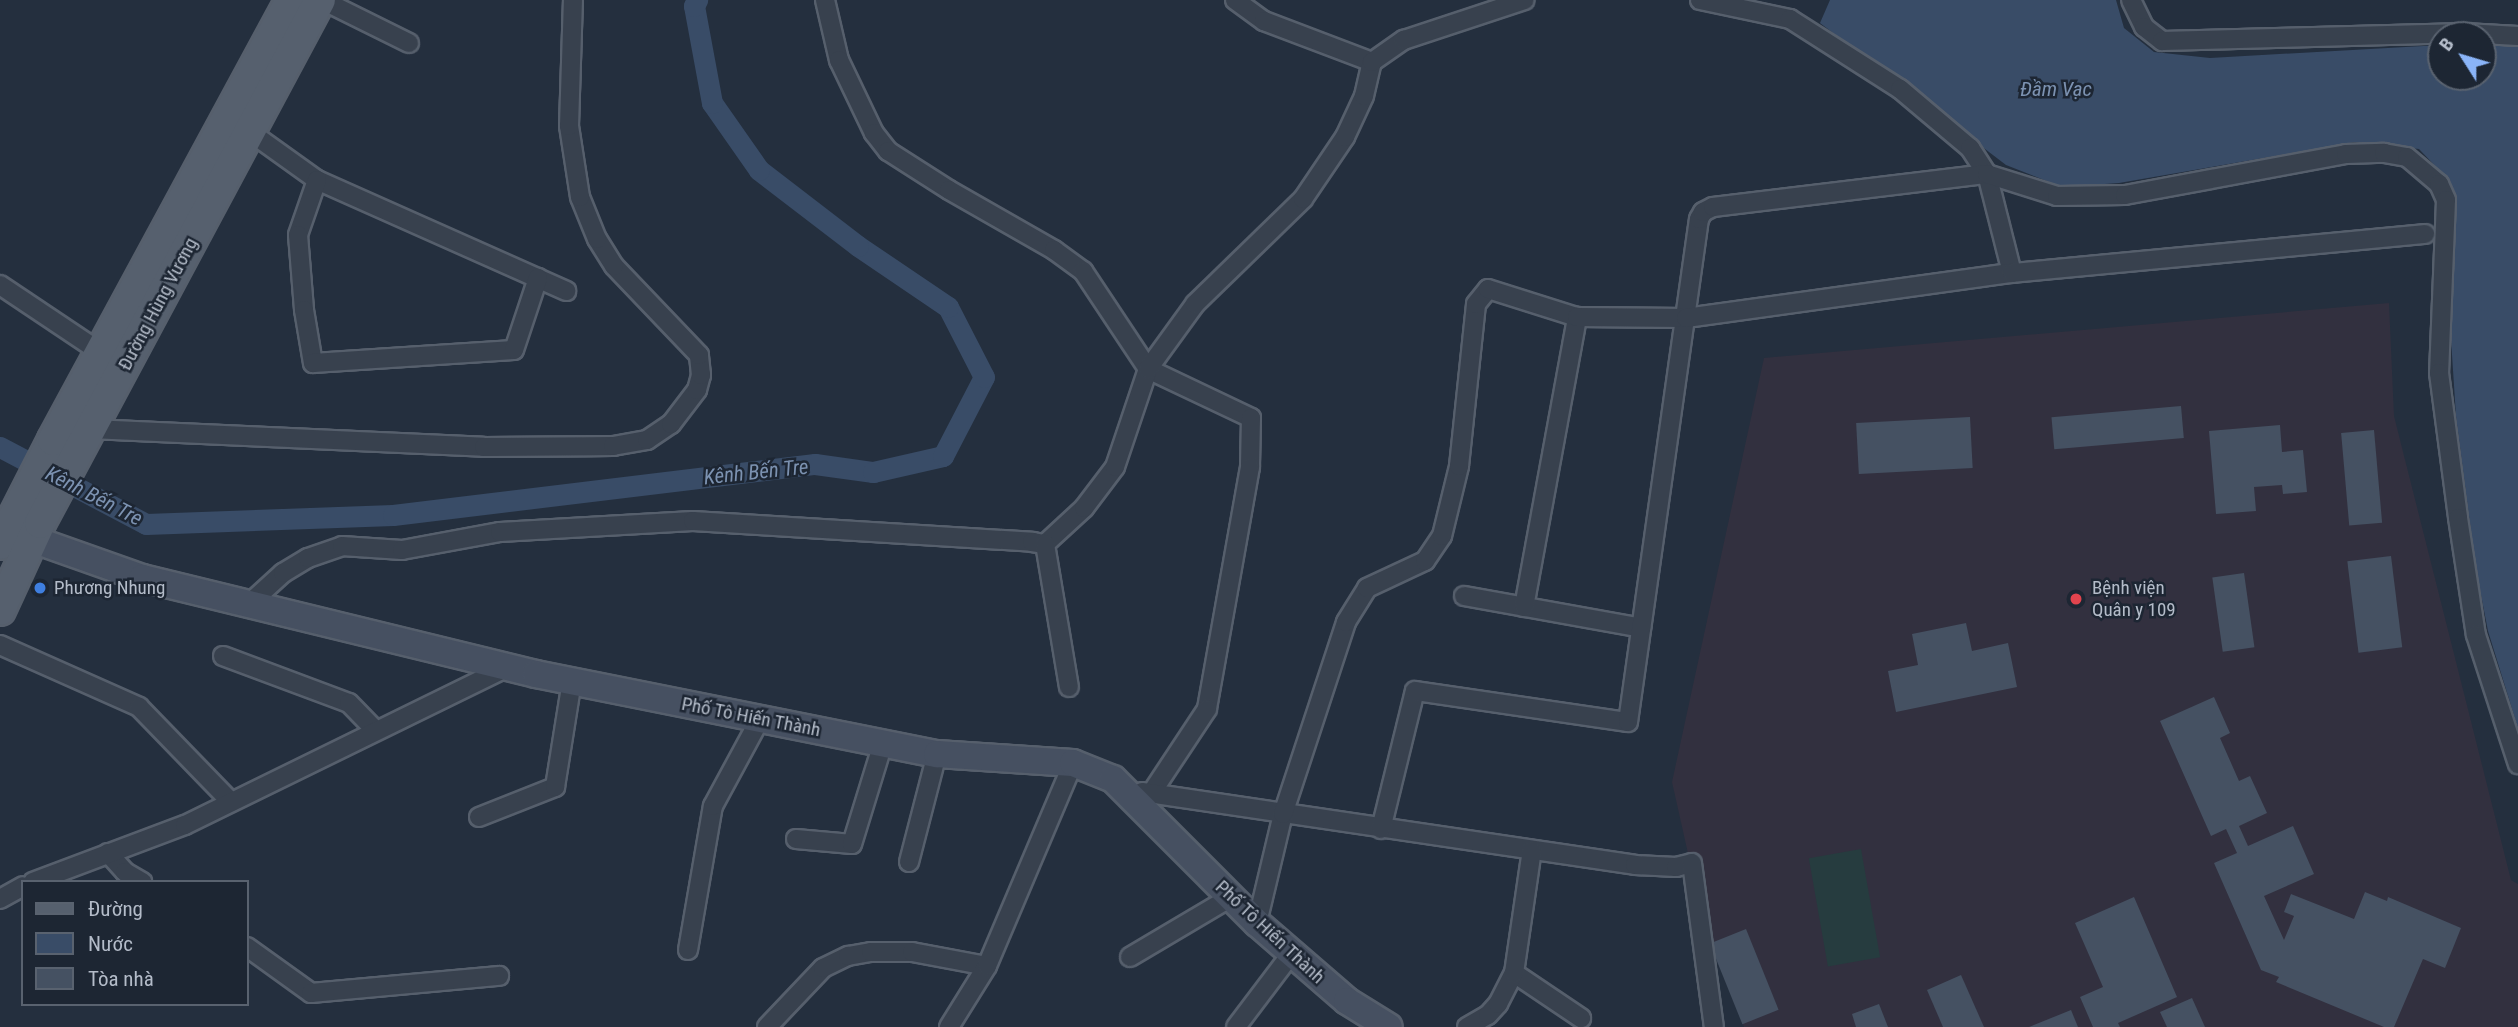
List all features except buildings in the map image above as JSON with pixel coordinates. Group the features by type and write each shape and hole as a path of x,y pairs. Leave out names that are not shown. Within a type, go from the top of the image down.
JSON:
{"main road":[{"name":"Đường Hùng Vương","path":"74,441 100,352 291,0"},
{"name":"Đường Hùng Vương","path":"0,610 15,529 74,441 250,132 321,0"}],"street":[{"path":"321,0 409,44"},
{"path":"74,441 484,447 613,446 647,440 671,424 697,390 701,375 699,355 614,266 597,239 580,197 569,126 573,0"},
{"path":"825,0 839,60 874,133 888,150 949,190 1054,250 1083,271 1148,369 1251,418 1251,467 1207,709 1150,795"},
{"path":"1235,0 1264,20 1373,62"},
{"path":"249,604 283,573 308,558 342,546 402,550 500,532 693,522 1045,544 1084,508 1115,467 1148,369 1195,304 1303,199 1345,137 1364,96 1373,62 1404,40 1525,0"},
{"path":"1700,0 1790,19 1900,89 1970,148 1987,174 2011,273"},
{"path":"2131,0 2144,27 2162,41 2465,33 2518,36"},
{"path":"250,132 317,180 566,291"},
{"path":"1381,829 1415,691 1628,722 1699,219 1703,212 1713,207 1987,174 2057,196 2125,195 2346,154 2384,153 2407,157 2439,184 2446,200 2440,373 2458,518 2476,635 2518,764"},
{"path":"317,180 298,235 304,310 313,363 514,350 538,278"},
{"path":"1257,923 1283,814 1346,622 1367,588 1425,561 1441,536 1459,466 1476,304 1488,289 1577,317 1686,318 2011,273 2425,234"},
{"path":"0,285 100,352"},
{"path":"1524,607 1577,317"},
{"name":"Phố Tô Hiến Thành","path":"15,529 142,578 507,667 937,754 1073,763 1113,779 1257,923 1347,1001 1390,1027"},
{"path":"1045,544 1069,687"},
{"path":"1464,596 1641,628"},
{"path":"0,645 139,707 231,802"},
{"path":"223,656 349,703 374,730"},
{"path":"38,880 185,825 507,667"},
{"path":"478,817 555,787 572,681"},
{"path":"688,950 713,806 760,719"},
{"path":"796,839 852,844 883,743"},
{"path":"909,862 937,754"},
{"path":"955,1025 986,966 1073,763"},
{"path":"1113,779 1150,795 1381,829 1635,865 1676,867 1692,863 1714,1027"},
{"path":"1467,1027 1488,1015 1498,1004 1514,972 1532,850"},
{"path":"108,853 125,872 139,880"},
{"path":"0,899 21,887"},
{"path":"1130,957 1231,897"},
{"path":"248,948 311,993 499,976"},
{"path":"767,1027 823,968 848,956 871,952 912,952 986,966"},
{"path":"1236,1027 1292,953"},
{"path":"1514,972 1581,1018"}],"shaded area":[{"name":"Bệnh viện Quân y 109","path":"2389,303 2394,416 2511,880 2518,884 2518,1027 1744,1027 1704,925 1672,782 1764,358"}],"green space":[{"path":"1861,849 1880,957 1828,967 1809,858"}],"water":[{"name":"Đầm Vạc","path":"1830,0 2116,0 2124,28 2154,52 2210,58 2427,46 2427,91 2497,91 2497,45 2518,47 2518,728 2488,631 2476,569 2456,416 2450,324 2450,189 2440,171 2419,149 2355,142 2119,183 2062,187 2006,165 1820,23"}],"waterway":[{"name":"Kênh Bến Tre","path":"0,447 146,524 393,515 815,464 873,472 943,456 984,377 948,307 858,246 759,170 712,103 694,6 697,0"}],"place":[{"name":"Phương Nhung","path":"40,588"},
{"name":"Bệnh viện Quân y 109","path":"2076,599"}]}
